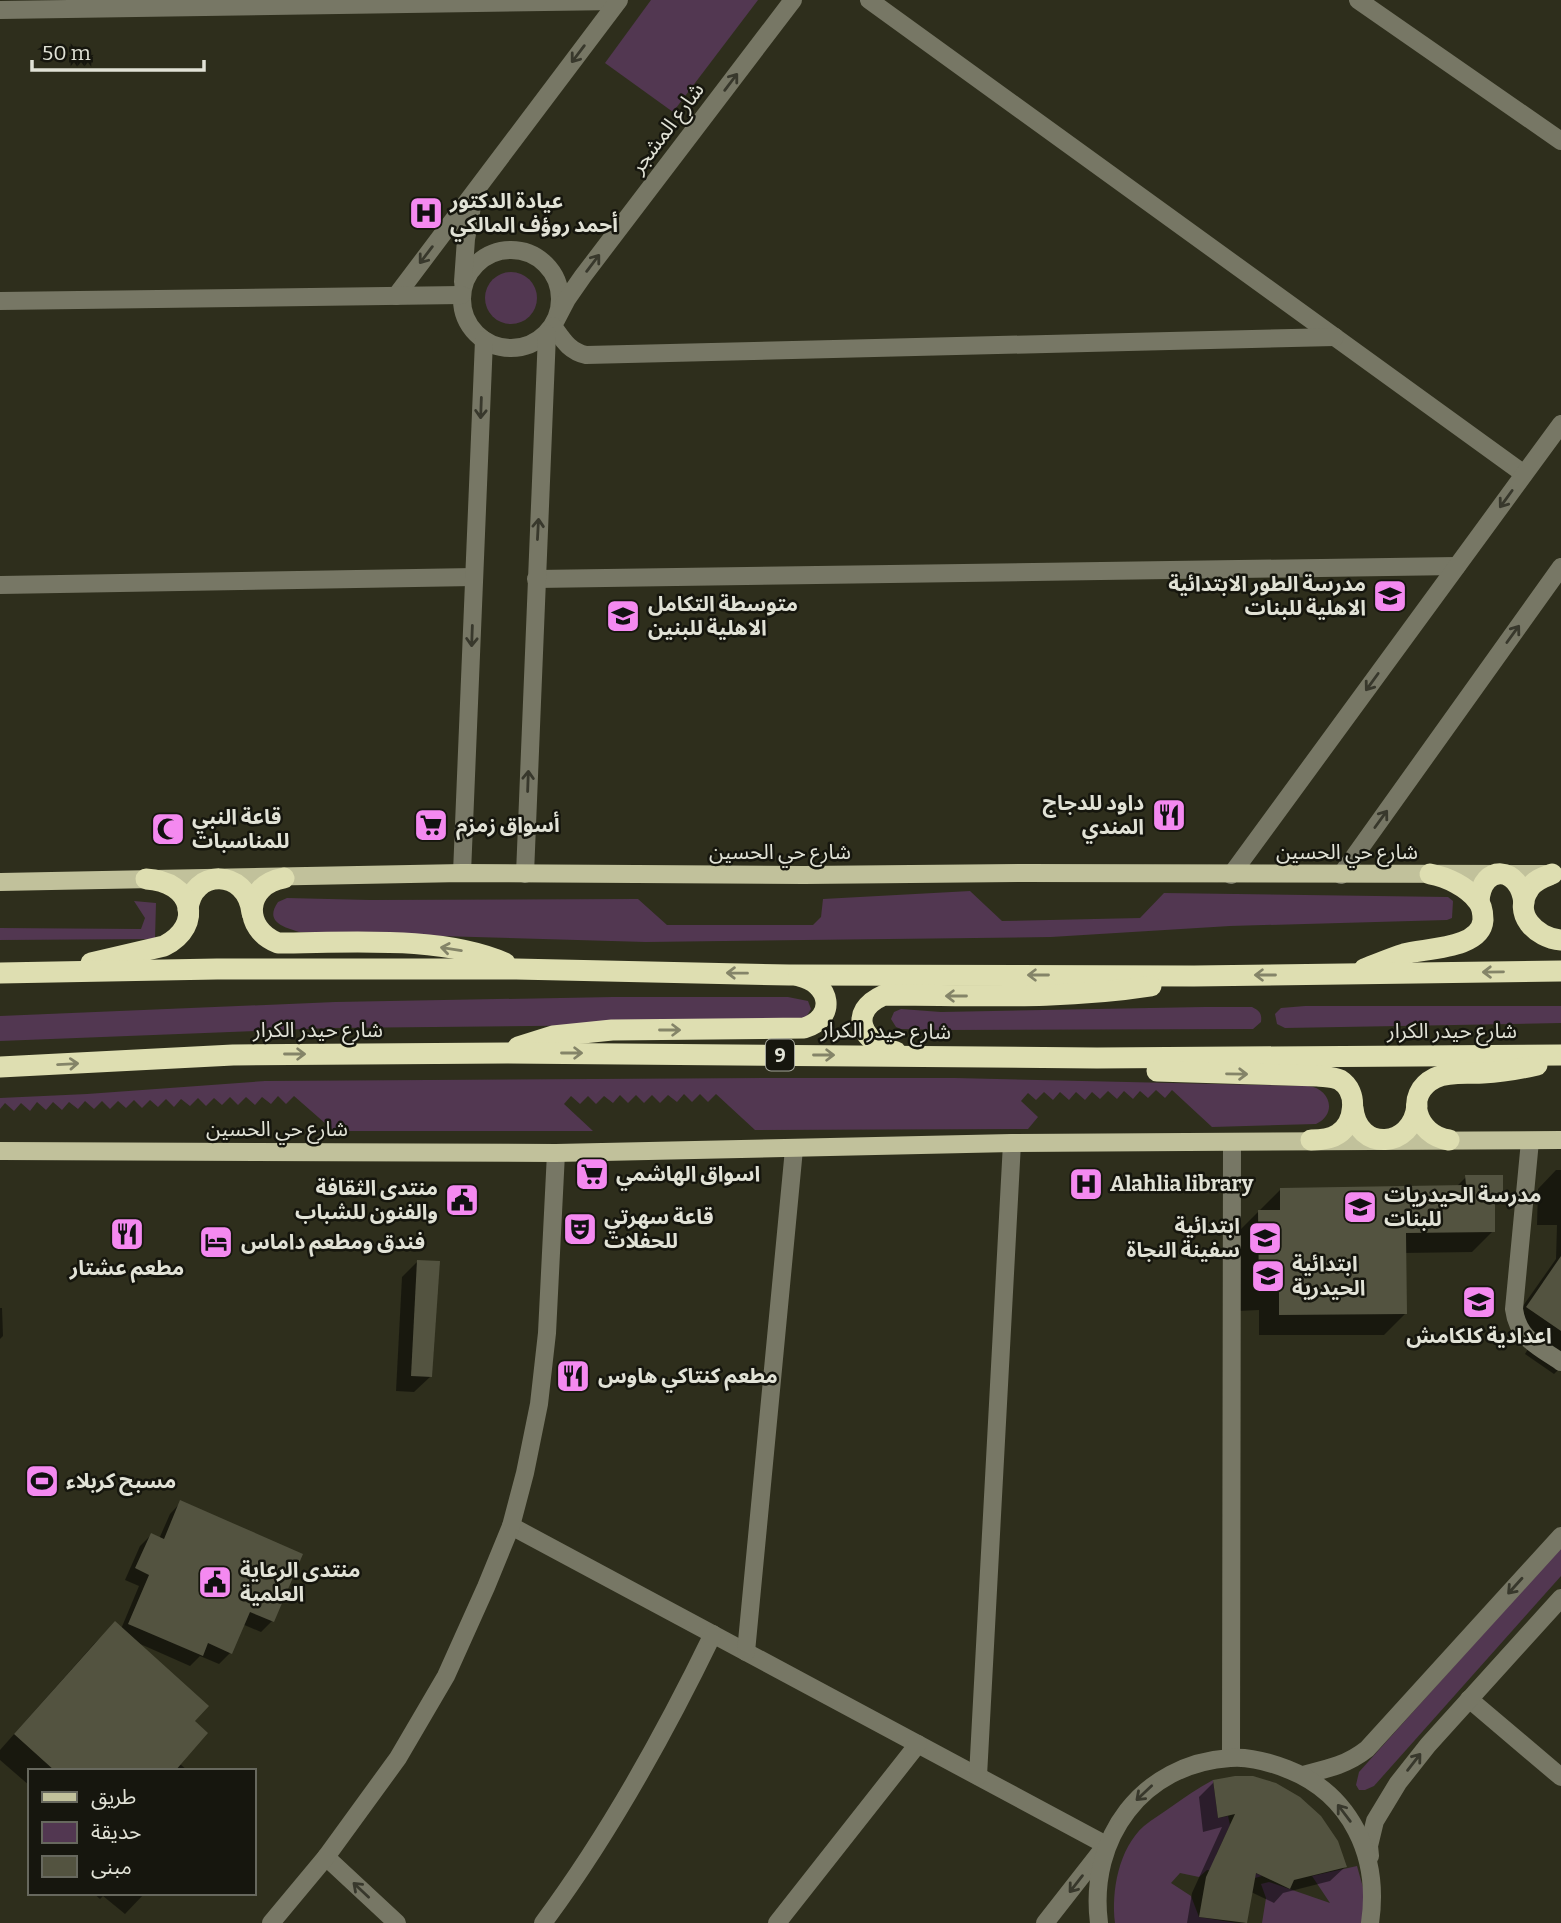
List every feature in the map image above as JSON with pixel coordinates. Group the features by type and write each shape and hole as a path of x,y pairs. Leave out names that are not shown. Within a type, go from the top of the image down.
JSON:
{"highway":[{"path":"1349,975 1402,955 1465,942 1477,936 1483,923 1480,890 1493,875 1504,873 1516,880 1523,895 1525,918 1529,925 1539,933 1561,940"},
{"path":"1430,874 1455,883 1479,901"},
{"path":"1524,904 1528,889 1534,882 1557,874"},
{"path":"253,915 255,897 260,890 275,880 284,878"},
{"path":"146,879 166,881 174,885 182,893 188,911"},
{"path":"52,972 164,946 185,927 192,896 197,889 204,883 221,879 230,880 245,890 260,932 278,943 435,946 494,958 516,969"},
{"path":"0,973 516,969 789,975 1194,976 1561,971"},
{"path":"507,1053 530,1042 576,1032 804,1028 814,1025 826,1009 827,1000 823,990 807,978 789,975"},
{"path":"920,1056 886,1049 869,1039 863,1024 864,1014 875,999 884,995 1080,994 1164,984 1194,976"},
{"name":"شارع حيدر الكرار","path":"0,1067 233,1055 507,1053 1097,1058 1561,1057"},
{"path":"1097,1058 1126,1068 1150,1071 1331,1077 1346,1086 1357,1123 1362,1130 1369,1136 1386,1140 1395,1138 1410,1128 1415,1121 1417,1103 1425,1086 1440,1076 1517,1069 1561,1057"},
{"path":"1417,1103 1420,1121 1425,1129 1432,1135 1449,1140"},
{"path":"1311,1140 1331,1138 1338,1134 1347,1126 1353,1108"}],"main road":[{"name":"شارع حي الحسين","path":"0,882 462,873 1557,874"},
{"name":"شارع حي الحسين","path":"0,1151 556,1153 1012,1143 1232,1144 1311,1140 1561,1140"}],"street":[{"name":"شارع المشجر","path":"552,327 573,290 793,0"},
{"path":"869,0 1524,474"},
{"path":"1358,0 1561,141"},
{"path":"0,10 619,1"},
{"path":"396,296 619,1"},
{"path":"476,189 466,239 463,292 467,320 473,331 496,346 523,348 536,342 552,327"},
{"path":"463,292 468,275 477,263 490,254 505,250 527,253 547,264 560,290 560,306 552,327 536,579 525,874"},
{"path":"0,301 396,296 463,292"},
{"path":"552,327 574,352 586,355 1335,337"},
{"path":"462,873 484,340"},
{"path":"1231,875 1561,424"},
{"path":"536,579 1457,566"},
{"path":"1341,874 1561,567"},
{"path":"0,585 474,577"},
{"path":"1530,1141 1514,1309 1524,1336 1561,1362"},
{"path":"978,1776 1012,1143"},
{"path":"1231,1757 1232,1144"},
{"path":"746,1652 794,1149"},
{"path":"271,1923 326,1857 398,1758 446,1676 510,1526 539,1404 547,1333 556,1153"},
{"path":"510,1526 1106,1845"},
{"path":"1302,1775 1339,1767 1367,1749 1561,1536"},
{"path":"1370,1923 1374,1900 1369,1846 1375,1821 1384,1802 1428,1745 1561,1598"},
{"path":"543,1923 566,1893 631,1790 671,1721 713,1634"},
{"path":"1469,1699 1561,1777"},
{"path":"777,1923 918,1744"},
{"path":"1045,1923 1106,1845 1126,1810 1156,1783 1191,1764 1231,1757 1268,1761 1302,1775 1326,1792 1346,1813 1361,1839 1370,1867"},
{"path":"1099,1923 1097,1883 1106,1845"},
{"path":"326,1857 397,1923"}],"green space":[{"path":"651,0 758,0 673,112 605,63"},
{"path":"511,272 521,274 529,280 535,288 535,308 529,316 521,322 511,324 501,322 493,316 487,308 485,298 487,288 493,280 501,274"},
{"path":"970,891 1002,921 1140,918 1164,893 1448,897 1453,901 1452,918 1447,920 1230,926 1051,937 646,942 299,932 278,923 273,914 278,902 287,898 638,899 667,925 813,925 821,917 823,899"},
{"path":"134,901 156,903 155,939 0,940 0,928 141,929 145,918"},
{"path":"788,997 808,1001 811,1009 805,1019 624,1025 332,1028 0,1041 0,1016 335,1002"},
{"path":"1561,1006 1561,1023 1285,1028 1277,1024 1275,1014 1281,1008"},
{"path":"1252,1007 1260,1013 1261,1022 1253,1029 941,1030 901,1029 896,1027 891,1019 894,1012 901,1009 941,1012"},
{"path":"955,1078 1308,1086 1322,1091 1329,1108 1323,1120 1316,1124 1212,1127 1172,1090 1165,1098 1156,1090 1148,1098 1140,1091 1133,1099 1124,1091 1117,1099 1108,1091 1100,1099 1092,1092 1085,1100 1076,1092 1069,1100 1060,1092 1053,1100 1044,1092 1036,1100 1028,1093 1021,1101 1038,1117 1028,1129 755,1130 716,1094 708,1102 700,1094 692,1102 684,1094 677,1102 668,1095 660,1103 652,1095 644,1103 636,1095 628,1103 620,1095 613,1103 604,1096 596,1104 588,1096 580,1104 571,1096 564,1104 593,1131 334,1131 294,1096 286,1104 278,1096 271,1104 262,1097 255,1105 246,1097 238,1105 230,1097 222,1105 214,1098 206,1106 198,1098 190,1106 181,1099 174,1107 166,1099 158,1107 150,1100 142,1108 134,1100 126,1108 118,1101 110,1109 102,1101 94,1109 85,1101 78,1109 69,1102 62,1110 53,1102 46,1110 37,1102 30,1111 21,1103 14,1111 5,1103 0,1109 0,1098 265,1081"},
{"path":"1561,1547 1561,1576 1374,1786 1359,1790 1356,1785 1359,1772"},
{"path":"1213,1780 1218,1818 1228,1816 1230,1825 1216,1855 1262,1876 1255,1878 1207,1870 1199,1877 1180,1873 1171,1883 1191,1896 1199,1917 1236,1923 1115,1923 1116,1884 1123,1858 1135,1835 1150,1821"},
{"path":"1357,1866 1364,1891 1365,1923 1262,1923 1266,1898 1261,1884 1269,1882 1330,1903 1312,1876"}],"building":[{"path":"1465,1175 1503,1175 1503,1196 1495,1196 1495,1232 1406,1233 1407,1314 1279,1315 1279,1290 1259,1290 1258,1210 1280,1210 1280,1188 1466,1185"},
{"path":"1561,1256 1561,1331 1526,1307"},
{"path":"417,1260 440,1261 432,1377 411,1376"},
{"path":"180,1500 303,1554 274,1622 250,1612 232,1654 208,1643 203,1656 128,1624 149,1575 135,1568 151,1533 164,1539"},
{"path":"115,1621 209,1706 195,1721 208,1733 177,1769 53,1769 14,1734"},
{"path":"1253,1776 1276,1783 1300,1797 1321,1816 1338,1841 1347,1867 1294,1880 1290,1889 1256,1873 1247,1923 1199,1917 1206,1877 1235,1814 1218,1818 1213,1780"}],"place":[{"name":"عيادة الدكتور أحمد روؤف المالكي","path":"426,213"},
{"name":"مدرسة الطور الابتدائية الاهلية للبنات","path":"1390,596"},
{"name":"متوسطة التكامل الاهلية للبنين","path":"623,616"},
{"name":"داود للدجاج المندي","path":"1169,815"},
{"name":"أسواق زمزم","path":"431,825"},
{"name":"قاعة النبي للمناسبات","path":"168,829"},
{"name":"اسواق الهاشمي","path":"592,1174"},
{"name":"Alahlia library","path":"1086,1184"},
{"name":"منتدى الثقافة والفنون للشباب","path":"462,1200"},
{"name":"مدرسة الحيدريات للبنات","path":"1360,1207"},
{"name":"قاعة سهرتي للحفلات","path":"580,1229"},
{"name":"مطعم عشتار","path":"127,1234"},
{"name":"ابتدائية سفينة النجاة","path":"1265,1238"},
{"name":"فندق ومطعم داماس","path":"216,1242"},
{"name":"ابتدائية الحيدرية","path":"1268,1276"},
{"name":"اعدادية كلكامش","path":"1479,1302"},
{"name":"مطعم كنتاكي هاوس","path":"573,1376"},
{"name":"مسبح كربلاء","path":"42,1481"},
{"name":"منتدى الرعاية العلمية","path":"215,1582"}]}
